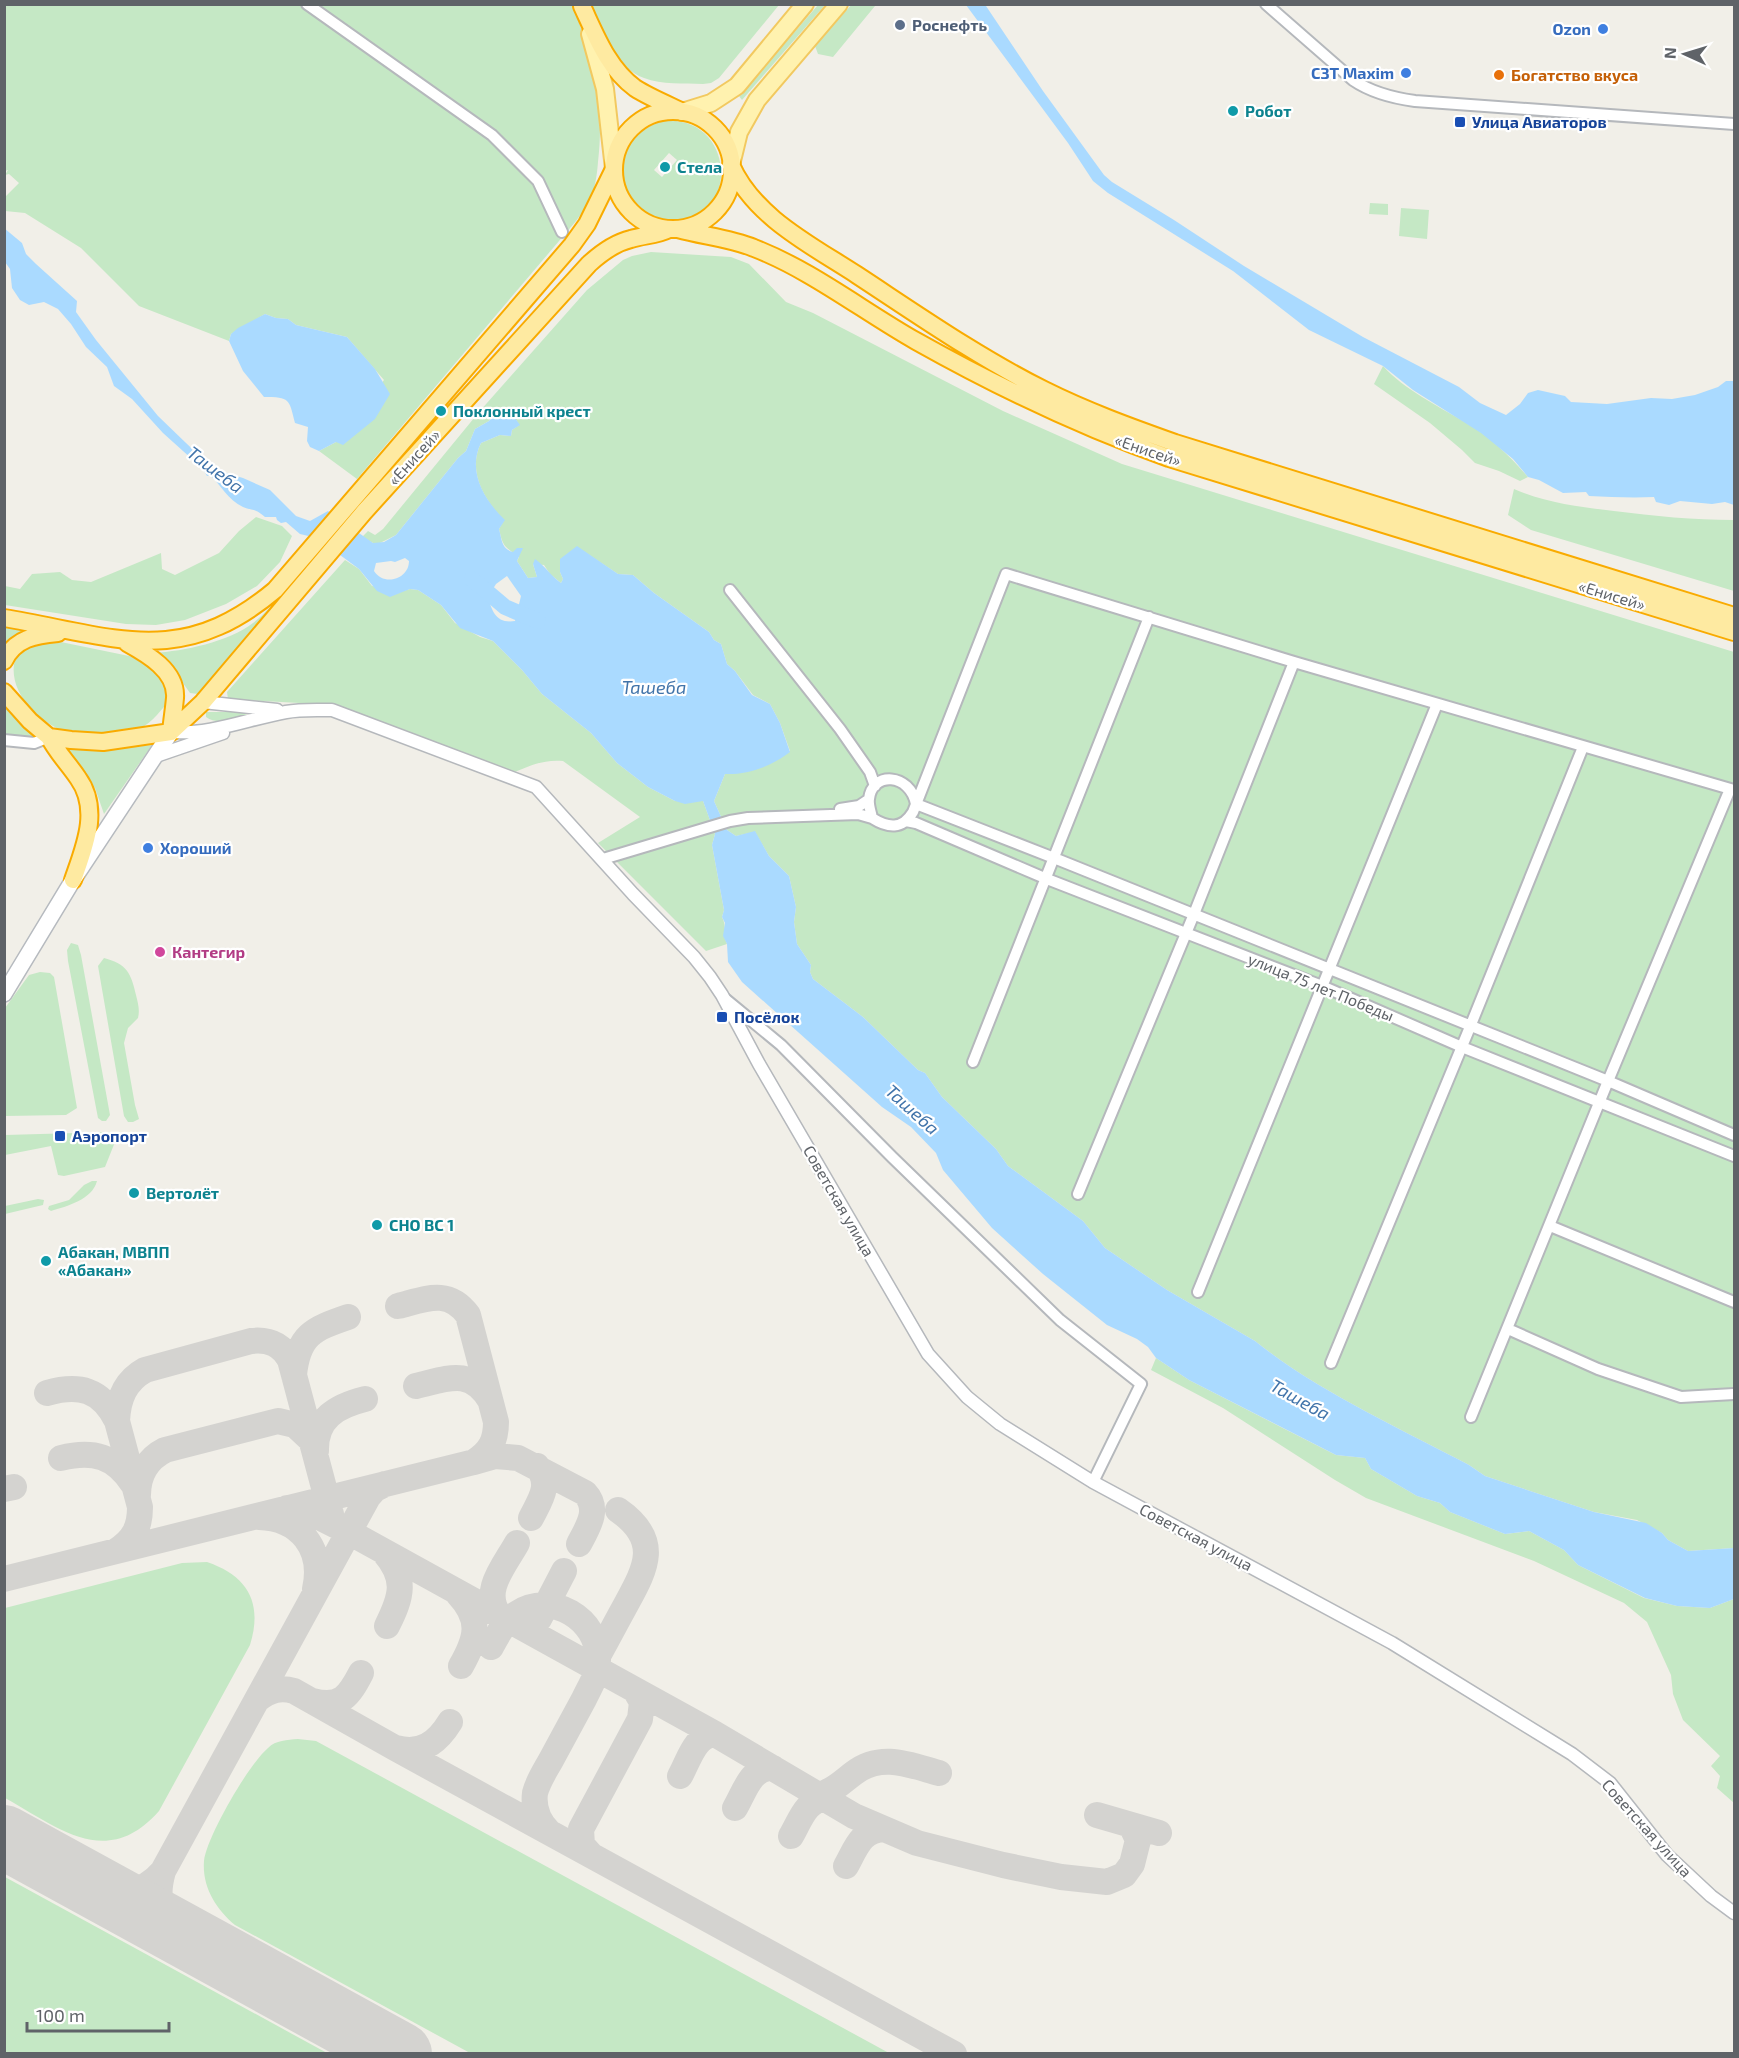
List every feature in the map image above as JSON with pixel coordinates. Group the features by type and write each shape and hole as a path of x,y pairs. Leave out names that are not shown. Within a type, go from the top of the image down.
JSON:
{"highway":[{"path":"582,5 599,44 619,74 637,89 682,112"},
{"name":"«Енисей»","path":"171,732 203,702 305,568 572,245 588,224 614,169 620,143 636,124 655,114 682,112 698,117 714,127 726,144 731,165 739,183 771,217 971,349 1043,390 1114,421 1175,443 1734,616"},
{"name":"«Енисей»","path":"357,507 599,255 618,243 704,220 718,208 729,190 731,165"},
{"name":"«Енисей»","path":"614,169 617,191 628,209 651,225 731,240 753,247 785,262 917,341 1036,404 1109,437 1169,459 1734,632"},
{"name":"«Енисей»","path":"4,618 123,641 175,640 198,635 226,624 254,608 305,568"},
{"name":"«Енисей»","path":"4,661 11,650 25,639 49,634 83,633"},
{"name":"«Енисей»","path":"123,641 151,658 166,672 174,684 176,697 171,732"},
{"path":"4,692 30,721 50,736 103,742 171,732"},
{"path":"50,736 58,753 78,777 88,798 88,831 73,880"}],"main road":[{"path":"682,112 711,103 737,86 805,4"},
{"path":"731,165 739,132 753,105 839,4"},
{"path":"582,5 605,89 614,169"},
{"path":"7,985 171,732"}],"street":[{"path":"307,4 492,135 538,181 562,232"},
{"path":"1266,4 1353,80 1390,97 1415,101 1734,124"},
{"path":"748,818 858,814 872,818 883,825 897,826 906,821 913,812 1006,574 1294,662 1732,790 1608,1081 1471,1417"},
{"path":"730,590 840,729 870,772 875,786"},
{"path":"974,1062 1149,617"},
{"path":"1078,1194 1194,914 1294,662"},
{"path":"203,702 287,712"},
{"path":"1198,1292 1437,704"},
{"name":"Советская улица","path":"287,712 332,710 536,787 694,957 722,995 759,1064 928,1354 967,1397 1000,1424 1094,1482 1392,1642 1572,1754 1610,1783 1667,1855 1711,1896 1734,1913"},
{"path":"171,732 191,733 287,712"},
{"path":"156,756 287,712"},
{"path":"4,740 34,743 50,736"},
{"path":"1331,1363 1583,747"},
{"path":"603,859 730,821 859,806 868,800 875,786 882,781 898,780 911,789 916,804"},
{"path":"868,800 872,818"},
{"name":"улица 75 лет Победы","path":"916,804 1608,1081 1734,1136"},
{"name":"улица 75 лет Победы","path":"906,821 916,823 1047,879 1322,987 1462,1047 1734,1156"},
{"path":"722,995 781,1045 892,1157 1060,1320 1141,1384 1094,1482"},
{"path":"1550,1226 1734,1302"},
{"path":"1508,1329 1598,1369 1681,1397 1734,1394"}],"green space":[{"path":"852,4 875,6 833,57 818,54 815,46"},
{"path":"5,5 573,5 592,63 598,100 600,140 593,193 576,221 357,479 319,451 336,442 384,380 347,337 296,325 288,319 265,314 231,334 229,341 139,306 81,248 25,213 5,211 4,198 19,183 9,174 5,175 8,170 5,171"},
{"path":"592,5 779,5 719,78 711,83 703,84 658,82 634,73 611,47"},
{"path":"818,5 825,5 742,100 739,96"},
{"path":"665,121 688,124 705,134 716,149 721,167 720,186 712,203 698,215 677,221 655,219 639,209 628,195 623,178 624,160 631,143 645,130","holes":["669,153 677,160 662,177 654,170"]},
{"path":"1370,203 1388,204 1388,215 1369,214"},
{"path":"1401,208 1429,210 1427,239 1399,236"},
{"path":"651,252 731,257 749,264 786,302 813,313 1003,411 1122,464 1734,652 1734,1548 1688,1551 1668,1540 1662,1533 1637,1520 1594,1512 1485,1476 1469,1465 1332,1392 1255,1341 1167,1290 1105,1248 1083,1221 1008,1166 996,1149 942,1097 925,1073 918,1070 863,1017 813,979 810,972 811,965 797,944 794,922 796,907 789,876 769,856 755,832 736,836 727,830 714,801 725,774 790,751 770,704 753,695 727,664 721,644 714,640 709,632 654,593 633,575 618,574 577,547 560,572 563,579 561,583 550,574 544,565 533,564 537,577 528,578 517,561 519,557 505,546 499,529 504,520 484,494 476,464 481,443 500,435 511,436 512,430 519,425 515,418 502,407 489,421 475,429 466,451 396,535 378,544 362,537 368,531 375,535 383,529 479,412 587,290 623,260"},
{"path":"1383,366 1411,390 1491,440 1528,477 1520,481 1475,463 1430,423 1374,384"},
{"path":"1514,489 1551,501 1589,508 1644,515 1734,520 1734,591 1531,530 1508,515"},
{"path":"256,517 282,526 292,536 280,562 257,586 226,604 185,620 156,625 126,624 5,605 5,586 20,589 32,574 60,572 72,580 91,582 161,553 162,569 175,575 219,553 239,531"},
{"path":"345,560 359,569 372,586 403,591 418,590 441,605 455,623 480,637 493,641 542,694 591,733 617,763 648,787 675,801 703,801 715,834 712,845 724,910 722,917 727,944 706,951 598,843 640,817 563,761 541,762 508,775 318,704 228,699 227,692"},
{"path":"283,593 198,694 190,693 178,676 154,653 192,648 243,630 265,613"},
{"path":"5,624 40,630 5,646"},
{"path":"40,641 56,641 134,657 146,663 166,682 168,702 149,723 126,733 90,735 65,731 54,726 42,719 24,700 17,688 14,675 14,663 19,650 26,645"},
{"path":"5,703 37,739 5,737"},
{"path":"206,712 247,712 247,714 231,720 216,721 206,717"},
{"path":"152,745 104,814 95,788 86,774 60,748 97,751"},
{"path":"71,943 78,945 81,955 110,1115 106,1121 98,1118 68,961 67,950"},
{"path":"104,958 118,963 127,970 138,1004 138,1018 128,1028 124,1043 139,1119 133,1122 128,1122 124,1116 98,966"},
{"path":"40,972 50,973 54,977 77,1108 66,1115 5,1116 5,1008 29,975"},
{"path":"111,1132 116,1139 105,1167 64,1176 58,1175 51,1146 5,1155 5,1135"},
{"path":"97,1181 94,1188 84,1198 51,1211 48,1209 49,1206 69,1200 84,1185"},
{"path":"38,1199 44,1200 43,1205 5,1214 5,1206"},
{"path":"1156,1358 1189,1380 1336,1455 1365,1458 1371,1469 1417,1496 1440,1503 1450,1512 1505,1534 1529,1531 1564,1550 1578,1565 1644,1598 1677,1606 1710,1608 1734,1599 1734,1803 1717,1788 1720,1776 1711,1766 1720,1756 1683,1720 1673,1694 1671,1675 1647,1622 1624,1603 1534,1561 1366,1498 1223,1408 1151,1370"},
{"path":"207,1562 233,1575 249,1593 255,1616 254,1630 250,1645 159,1811 140,1829 121,1838 102,1841 83,1838 64,1831 5,1798 5,1608 182,1563"},
{"path":"298,1739 316,1741 889,2053 470,2053 235,1925 216,1905 205,1880 204,1861 221,1818 260,1756 271,1745"},
{"path":"5,1877 327,2053 5,2053"}],"water":[{"path":"966,5 986,6 1043,91 1104,175 1112,182 1244,266 1363,337 1459,387 1480,403 1506,415 1520,404 1528,393 1538,390 1565,396 1571,402 1607,404 1695,395 1718,387 1726,381 1734,381 1734,505 1725,502 1712,504 1680,501 1669,505 1656,502 1654,497 1589,496 1586,492 1563,493 1539,480 1528,477 1513,459 1481,433 1413,390 1383,366 1309,330 1233,271 1108,193 1093,181 1068,143"},
{"name":"Ташеба","path":"4,228 22,243 26,254 36,264 77,301 76,312 96,340 158,416 213,469 243,478 270,490 296,516 310,521 328,511 373,543 384,542 396,535 466,451 475,429 489,421 502,407 520,425 512,430 511,436 500,435 481,443 477,454 477,474 484,494 505,520 499,529 504,546 513,552 517,548 523,548 517,561 528,578 537,577 533,564 535,559 561,583 563,579 560,572 560,559 577,546 618,574 633,575 654,593 709,632 714,640 721,644 727,664 735,671 752,695 770,704 780,723 790,752 759,769 725,774 714,801 727,830 736,836 755,831 769,856 789,876 796,907 794,922 797,944 811,965 810,972 813,979 863,1017 918,1070 925,1073 942,1097 996,1149 1008,1166 1083,1221 1105,1248 1167,1290 1255,1341 1332,1392 1469,1465 1485,1476 1594,1512 1646,1523 1662,1533 1668,1540 1688,1551 1734,1548 1734,1599 1710,1608 1677,1606 1645,1598 1578,1565 1564,1550 1529,1531 1505,1534 1450,1512 1440,1503 1417,1496 1371,1469 1365,1458 1336,1455 1189,1380 1156,1358 1148,1347 1137,1339 1107,1325 1043,1274 992,1228 943,1170 936,1153 911,1127 882,1107 742,982 728,962 727,944 723,936 724,910 712,845 715,834 703,801 685,804 648,787 617,763 591,733 542,694 493,641 460,628 441,605 418,590 410,589 390,597 377,591 359,569 317,538 300,534 286,522 281,523 276,517 265,517 233,500 210,475 207,476 203,469 163,433 132,399 114,386 107,367 86,347 58,309 44,302 29,305 20,300 12,288 10,269 5,262","holes":["405,558 409,561 408,567 401,576 395,579 384,579 374,571 376,563 395,562","507,576 521,596 515,621 499,618 493,612 488,597 496,584"]},
{"path":"265,314 288,319 296,325 347,337 375,369 390,394 375,419 343,445 336,442 319,451 310,447 307,441 308,427 295,423 287,401 264,397 243,371 229,341 231,334"}],"waterway":[{"name":"Ташеба","path":"472,579 505,607 538,621"}],"taxiway":[{"path":"4,1579 474,1462 480,1458 491,1445 496,1422 468,1315 453,1301 444,1298 427,1299 398,1306"},
{"path":"294,1375 299,1351 309,1336 325,1326 348,1317"},
{"path":"117,1421 124,1391 132,1380 145,1370 251,1341 274,1344 283,1350 290,1360 331,1514"},
{"path":"416,1386 448,1379 466,1379 474,1383 490,1400"},
{"path":"47,1393 69,1389 88,1392 104,1402 117,1421 140,1507 139,1521 132,1538 116,1551"},
{"path":"316,1451 319,1430 330,1415 345,1405 365,1399"},
{"path":"138,1495 145,1469 153,1458 165,1450 278,1421 295,1425 311,1440"},
{"path":"61,1458 93,1455 111,1461 133,1484"},
{"path":"474,1462 495,1456 518,1458 585,1493 592,1505 592,1512 589,1525 579,1544"},
{"path":"531,1518 541,1499 544,1486 544,1480 537,1466"},
{"path":"89,1883 110,1890 129,1891 146,1886 163,1871 368,1497 375,1489 385,1484"},
{"path":"4,1489 14,1487"},
{"path":"287,1508 305,1510 349,1532 715,1734 854,1816 917,1843 1061,1877 1107,1882 1124,1875 1132,1864 1138,1840 1131,1825"},
{"path":"594,1663 638,1582 646,1557 641,1534 632,1522 618,1510"},
{"path":"259,1517 286,1523 306,1538 316,1561 315,1589"},
{"path":"500,1616 494,1607 493,1588 501,1569 517,1543"},
{"path":"384,1552 396,1571 400,1588 396,1606 387,1626"},
{"path":"539,1619 564,1571"},
{"path":"458,1594 466,1603 474,1621 471,1647 461,1666"},
{"path":"491,1647 512,1617 530,1607 544,1605 558,1607 582,1621 591,1632 596,1645 597,1671 535,1793 537,1814 549,1832"},
{"path":"313,1701 331,1703 343,1698 361,1673"},
{"path":"258,1699 275,1690 294,1691 954,2054"},
{"path":"591,1855 582,1845 581,1829 640,1719 642,1702 635,1690"},
{"path":"396,1748 413,1750 428,1745 440,1736 450,1722"},
{"path":"680,1776 702,1739 715,1734"},
{"path":"819,1795 834,1788 864,1767 875,1763 896,1762 939,1773"},
{"path":"735,1808 754,1776 759,1771 773,1768"},
{"path":"791,1836 809,1807 819,1800 826,1799"},
{"path":"1097,1815 1159,1833"},
{"path":"846,1866 865,1836 876,1830 884,1829"},
{"path":"163,1871 160,1890 161,1906 169,1920 182,1934"}],"runway":[{"path":"4,1837 400,2054"}],"place":[{"name":"Роснефть","path":"900,25"},
{"name":"Ozon","path":"1603,29"},
{"name":"СЗТ Maxim","path":"1406,73"},
{"name":"Богатство вкуса","path":"1499,75"},
{"name":"Робот","path":"1233,111"},
{"name":"Улица Авиаторов","path":"1460,122"},
{"name":"Стела","path":"665,167"},
{"name":"Поклонный крест","path":"441,411"},
{"name":"Хороший","path":"148,848"},
{"name":"Кантегир","path":"160,952"},
{"name":"Посёлок","path":"722,1017"},
{"name":"Аэропорт","path":"60,1136"},
{"name":"Вертолёт","path":"134,1193"},
{"name":"СНО ВС 1","path":"377,1225"},
{"name":"Абакан, МВПП «Абакан»","path":"46,1261"}]}
